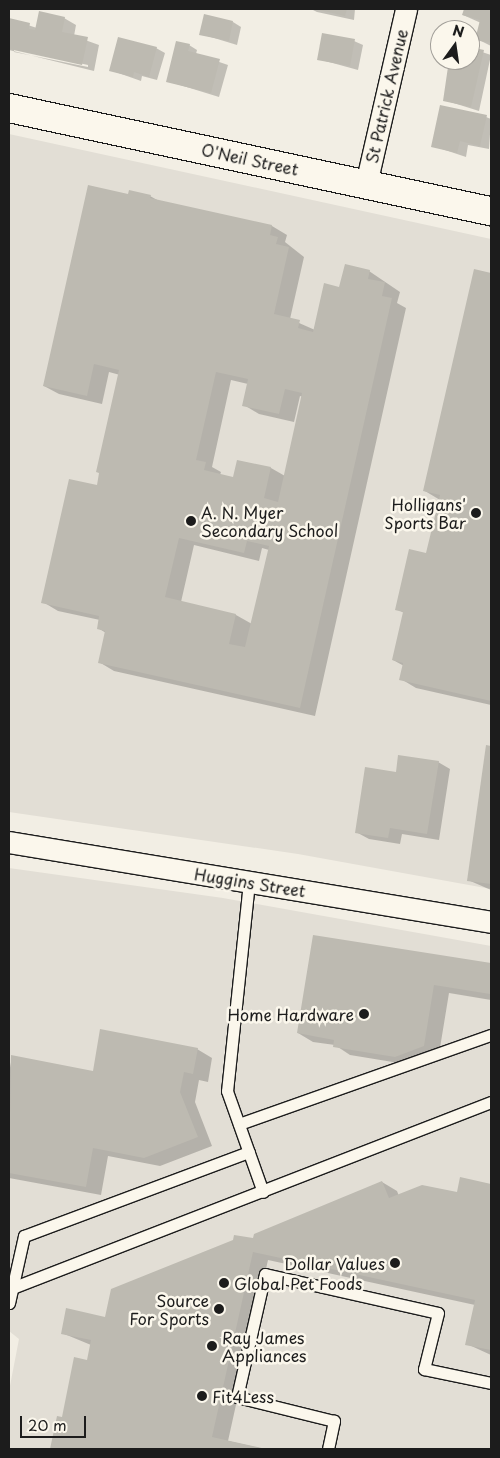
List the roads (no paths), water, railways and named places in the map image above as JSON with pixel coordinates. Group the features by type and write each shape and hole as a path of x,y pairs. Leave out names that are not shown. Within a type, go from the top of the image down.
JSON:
{"street":[{"name":"St Patrick Avenue","path":"366,184 406,9"},
{"name":"O'Neil Street","path":"9,108 491,211"},
{"name":"Huggins Street","path":"9,842 491,922"}],"lane":[{"path":"249,882 227,1091 263,1192"},
{"path":"239,1124 491,1035"},
{"path":"12,1288 491,1102"},
{"path":"9,1303 24,1236 249,1152"},
{"path":"328,1449 334,1421 237,1397 265,1274 438,1313 424,1369 491,1383"}],"place":[{"name":"Holligans' Sports Bar","path":"476,513"},
{"name":"A. N. Myer Secondary School","path":"191,521"},
{"name":"Home Hardware","path":"364,1014"},
{"name":"Dollar Values","path":"395,1263"},
{"name":"Global Pet Foods","path":"224,1283"},
{"name":"Source For Sports","path":"219,1309"},
{"name":"Ray James Appliances","path":"212,1346"},
{"name":"Fit4Less","path":"202,1396"}]}
